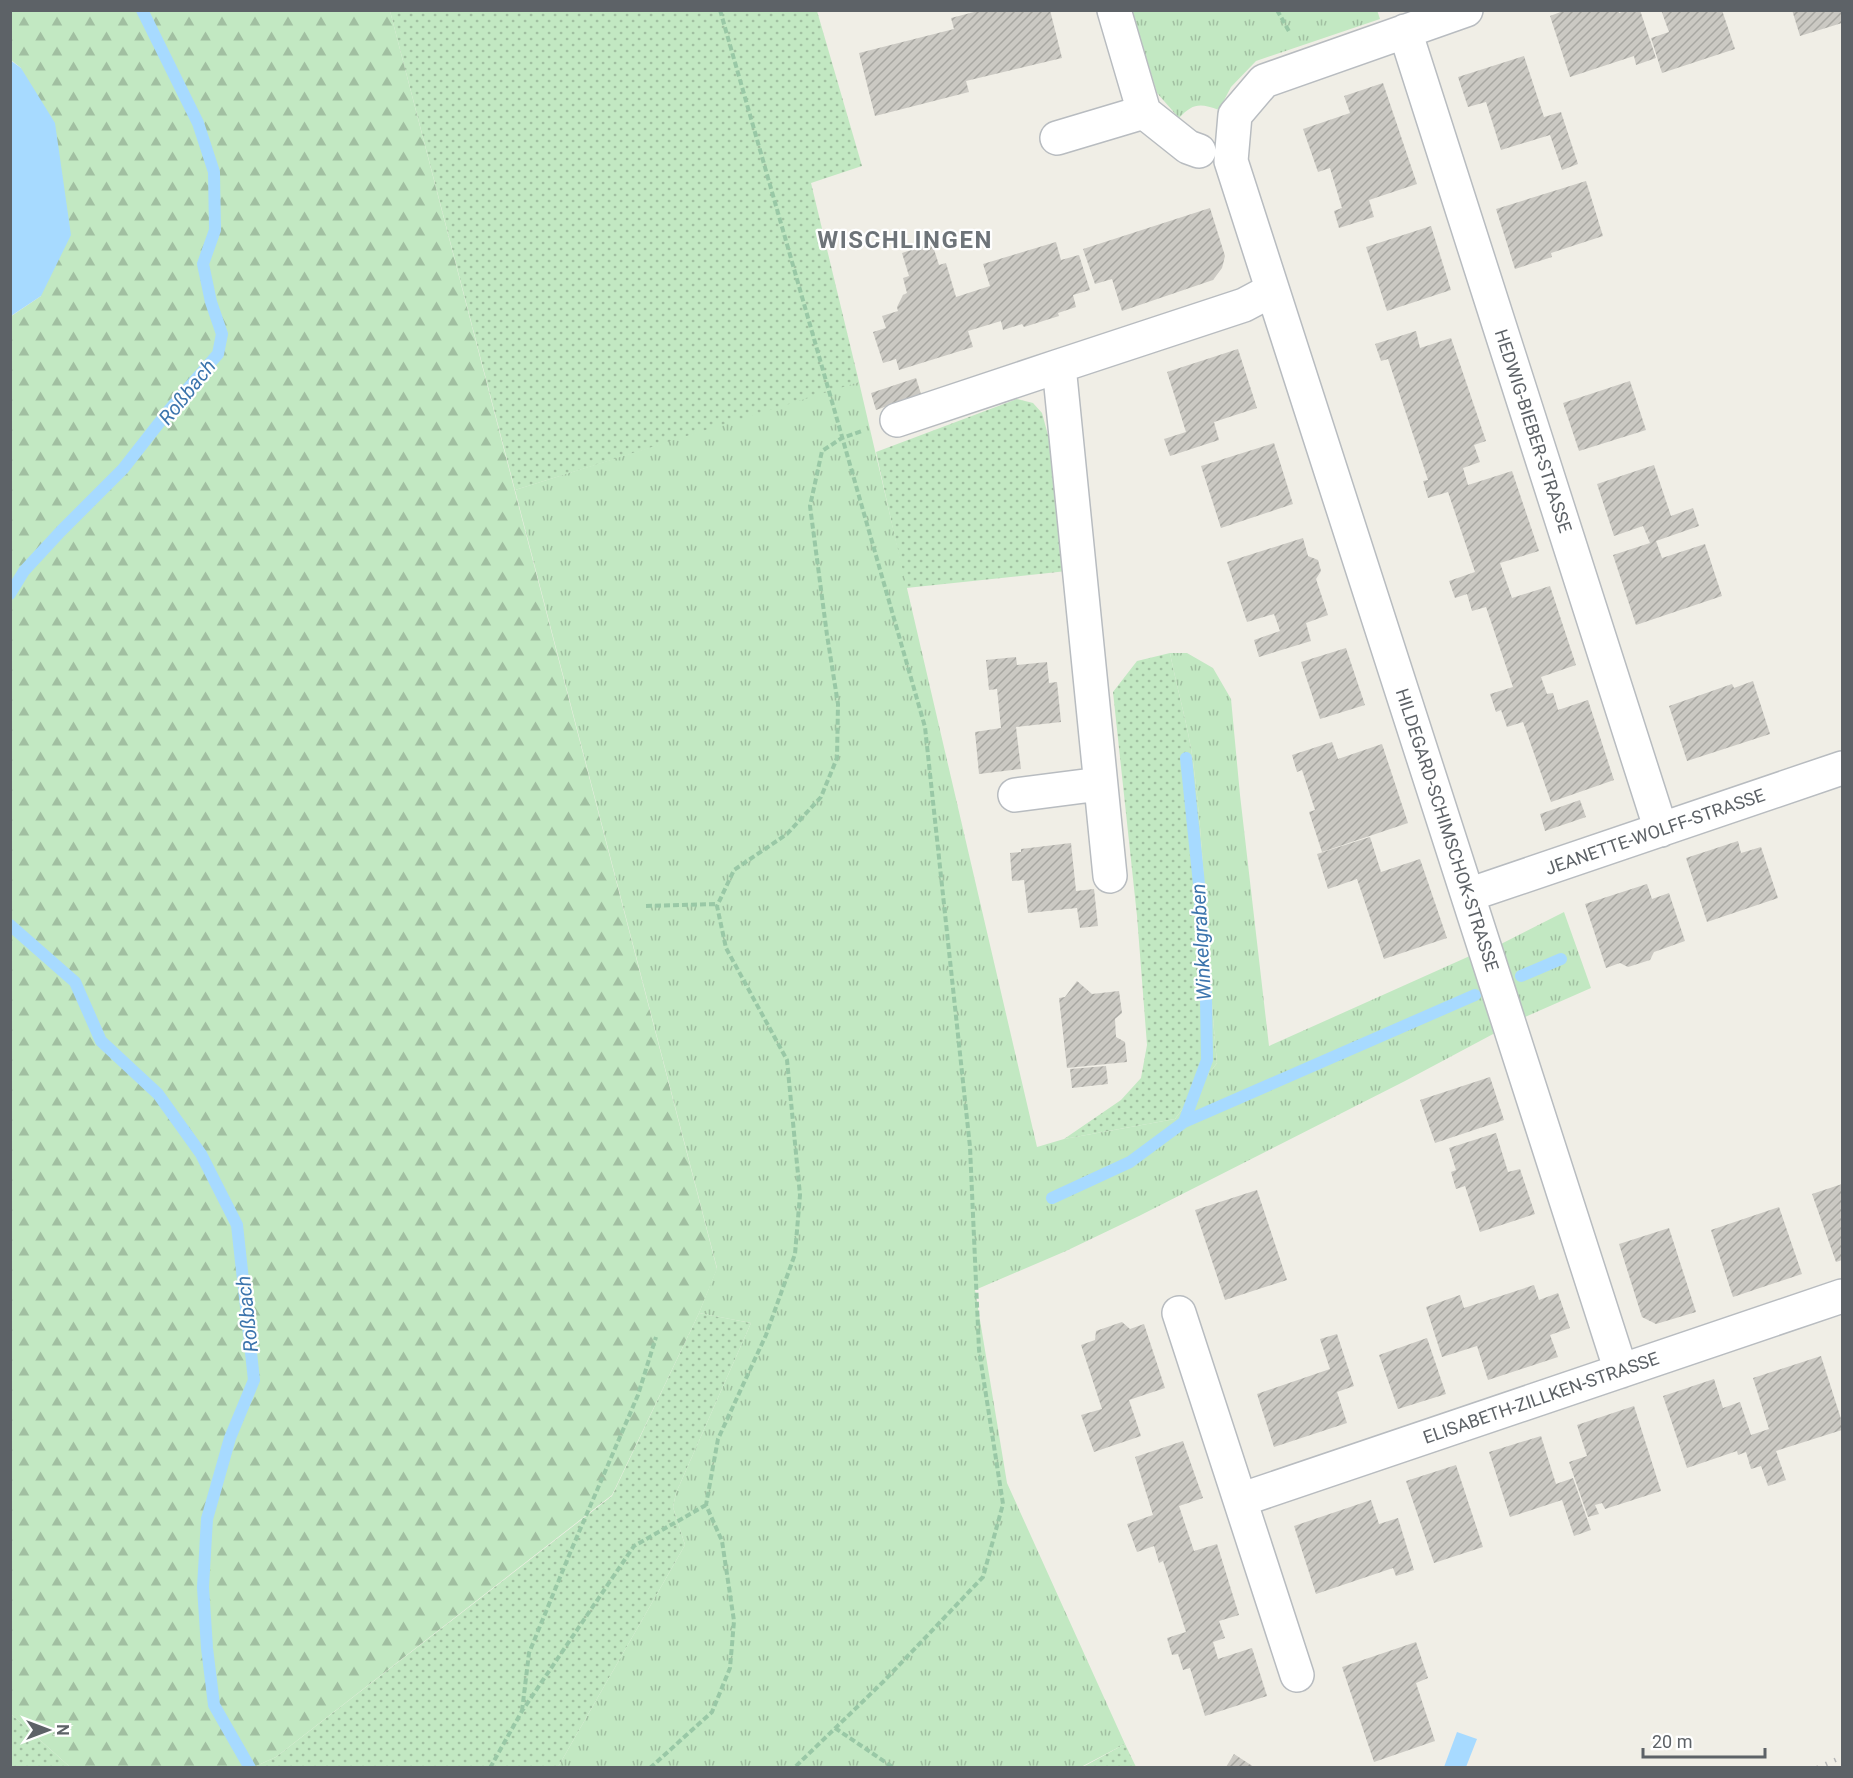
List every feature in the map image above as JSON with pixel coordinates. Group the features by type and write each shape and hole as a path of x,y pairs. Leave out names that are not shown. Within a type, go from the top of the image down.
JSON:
{"street":[{"path":"1114,10 1144,112 1188,147 1199,151"},
{"name":"HILDEGARD-SCHIMSCHOK-STRASSE","path":"1466,10 1264,81 1235,115 1231,161 1621,1371"},
{"name":"HEDWIG-BIEBER-STRASSE","path":"1405,31 1661,830"},
{"path":"1057,138 1144,112"},
{"path":"897,420 1244,305 1272,290"},
{"path":"1059,366 1110,876"},
{"name":"JEANETTE-WOLFF-STRASSE","path":"1468,895 1842,768"},
{"path":"1015,795 1100,784"},
{"name":"ELISABETH-ZILLKEN-STRASSE","path":"1240,1500 1842,1296"},
{"path":"1179,1313 1297,1675"}],"path":[{"path":"720,10 925,727 970,1147 979,1350 1004,1504 983,1577 884,1681 794,1767"},
{"path":"650,1767 712,1712 730,1668 734,1621 722,1541 706,1505 718,1439 766,1335 795,1254 800,1195 787,1060 726,948 718,904 735,870 787,834 820,797 837,758 838,704 810,506 822,451 842,438"},
{"path":"646,906 718,904"},
{"path":"522,1711 529,1653 638,1395 657,1336"},
{"path":"490,1767 522,1711 634,1546 706,1505"},
{"path":"835,1728 894,1767"}],"green space":[{"path":"1377,10 1380,19 1256,61 1231,87 1219,110 1197,106 1188,109 1179,118 1157,93 1132,11"},
{"path":"11,11 390,11 717,1269 699,1313 612,1495 276,1757 252,1768 70,1767 11,1714 10,317 41,296 21,68 11,60"},
{"path":"390,11 817,11 862,166 811,183 859,382 515,490"},
{"path":"859,382 1037,1147 1064,1139 1175,1119 1217,1063 1197,799 1191,748 1170,653 1187,653 1213,668 1231,699 1269,1046 1501,944 1564,912 1591,988 1525,1017 1405,1081 1139,1216 1066,1251 975,1290 1007,1483 1125,1744 1081,1767 558,1767 685,1545 673,1507 676,1493 751,1323 699,1313 717,1268 515,490"},
{"path":"1017,399 1033,403 1042,413 1055,461 1067,571 906,588 876,452"},
{"path":"1170,653 1191,747 1197,799 1217,1063 1175,1119 1064,1139 1121,1100 1141,1078 1147,1045 1137,916 1113,692 1137,661"},
{"path":"699,1313 751,1323 676,1493 673,1507 685,1545 558,1767 252,1768 276,1757 612,1496"},
{"path":"11,1714 70,1767 11,1767"},
{"path":"1125,1744 1136,1767 1081,1768"}],"water":[{"path":"10,60 21,68 55,123 71,235 41,296 11,316"},
{"path":"1457,1732 1477,1739 1466,1767 1444,1767"}],"building":[{"path":"982,10 1050,10 1062,58 966,81 969,92 875,116 859,53 954,29 951,18"},
{"path":"1566,10 1619,10 1619,13 1627,10 1640,10 1656,58 1636,65 1634,56 1570,77 1550,16"},
{"path":"1661,10 1722,10 1735,49 1662,73 1651,38 1669,32"},
{"path":"1792,10 1842,10 1842,23 1800,36"},
{"path":"1524,56 1544,117 1561,112 1578,164 1562,170 1550,135 1501,150 1486,102 1468,107 1458,77"},
{"path":"1383,83 1417,184 1369,200 1374,217 1339,228 1334,211 1342,208 1330,168 1318,172 1303,129 1350,113 1344,96"},
{"path":"1586,181 1603,236 1551,253 1552,257 1515,269 1496,209"},
{"path":"1210,208 1225,256 1222,268 1213,280 1122,311 1112,279 1095,284 1083,249"},
{"path":"1431,226 1451,290 1387,311 1366,247"},
{"path":"1056,242 1061,260 1079,255 1090,290 1073,295 1076,307 1058,313 1059,316 1024,327 1022,324 1003,330 1001,321 968,331 973,347 899,370 896,359 883,363 873,332 886,328 882,316 898,311 897,307 903,295 907,293 903,278 909,276 902,253 932,243 939,265 946,263 956,297 990,286 983,264"},
{"path":"1416,331 1420,348 1451,338 1486,441 1474,445 1480,462 1463,468 1468,485 1512,471 1539,551 1500,563 1512,598 1550,586 1576,665 1541,677 1547,694 1553,693 1558,710 1588,700 1614,780 1551,802 1523,722 1507,727 1501,710 1496,712 1490,694 1513,687 1486,607 1472,611 1467,594 1455,598 1449,581 1475,572 1448,492 1428,498 1423,481 1428,480 1388,359 1381,361 1375,344"},
{"path":"1238,349 1257,408 1214,422 1219,440 1170,456 1164,439 1186,432 1167,372"},
{"path":"916,378 921,394 876,410 871,393"},
{"path":"1630,381 1646,430 1579,451 1563,403"},
{"path":"1274,443 1293,504 1221,528 1201,466"},
{"path":"1654,465 1671,516 1693,508 1699,526 1656,541 1662,558 1705,544 1722,596 1636,625 1613,555 1650,543 1643,526 1614,536 1597,484"},
{"path":"1303,538 1308,556 1318,560 1321,571 1316,579 1328,615 1306,623 1311,641 1259,657 1254,640 1280,631 1274,614 1247,622 1227,562"},
{"path":"1346,648 1365,705 1320,719 1301,662"},
{"path":"1016,657 1017,665 1047,662 1049,683 1057,682 1061,722 1016,727 1021,769 979,774 975,732 1001,728 997,689 989,690 986,660"},
{"path":"1753,681 1770,734 1687,761 1669,706 1732,684 1734,688"},
{"path":"1332,742 1338,759 1382,744 1408,823 1322,852 1309,812 1315,810 1302,770 1297,772 1292,755"},
{"path":"1580,800 1586,817 1545,831 1540,814"},
{"path":"1370,837 1381,872 1420,859 1447,938 1384,959 1357,879 1328,889 1317,854"},
{"path":"1738,841 1741,853 1761,847 1778,898 1707,922 1686,858"},
{"path":"1071,843 1076,891 1094,889 1098,926 1080,928 1077,908 1028,913 1024,880 1012,881 1010,853 1021,852 1021,849"},
{"path":"1647,884 1652,899 1669,893 1685,941 1654,952 1650,960 1628,967 1620,963 1606,968 1585,904"},
{"path":"1077,981 1092,994 1119,991 1122,1013 1115,1019 1116,1037 1125,1042 1127,1062 1067,1068 1059,998 1065,997"},
{"path":"1106,1066 1108,1084 1072,1088 1070,1069"},
{"path":"1490,1077 1504,1120 1435,1143 1420,1100"},
{"path":"1496,1133 1508,1172 1520,1169 1535,1214 1480,1232 1465,1186 1456,1189 1451,1172 1456,1170 1449,1148"},
{"path":"1842,1184 1842,1260 1836,1262 1812,1194"},
{"path":"1257,1190 1287,1280 1225,1300 1195,1210"},
{"path":"1779,1207 1802,1274 1733,1297 1711,1230"},
{"path":"1669,1228 1696,1312 1656,1324 1642,1317 1619,1244"},
{"path":"1534,1285 1539,1300 1558,1293 1570,1328 1550,1335 1558,1357 1488,1380 1477,1346 1442,1357 1426,1307 1460,1295 1464,1308"},
{"path":"1122,1322 1130,1329 1144,1324 1165,1388 1129,1400 1141,1436 1094,1452 1081,1415 1102,1409 1081,1345 1095,1340 1096,1331"},
{"path":"1337,1334 1354,1386 1337,1392 1347,1423 1274,1447 1257,1394 1330,1369 1320,1339"},
{"path":"1427,1338 1446,1394 1398,1409 1379,1355"},
{"path":"1821,1356 1842,1422 1842,1430 1776,1451 1786,1480 1768,1486 1761,1466 1751,1469 1746,1452 1738,1455 1737,1451 1687,1468 1663,1396 1714,1379 1723,1408 1740,1402 1751,1435 1769,1429 1753,1378"},
{"path":"1634,1406 1661,1491 1605,1509 1602,1503 1595,1505 1599,1514 1588,1517 1569,1462 1587,1456 1577,1425"},
{"path":"1541,1436 1556,1484 1573,1478 1591,1530 1574,1536 1562,1500 1510,1517 1489,1452"},
{"path":"1183,1441 1203,1498 1179,1506 1194,1551 1217,1544 1239,1615 1219,1621 1225,1638 1213,1642 1218,1659 1252,1648 1267,1696 1205,1716 1190,1668 1183,1670 1178,1654 1172,1655 1167,1638 1186,1632 1163,1561 1159,1563 1154,1546 1137,1552 1127,1524 1153,1515 1135,1457"},
{"path":"1456,1465 1483,1547 1434,1563 1406,1481"},
{"path":"1371,1500 1379,1524 1398,1518 1414,1570 1396,1576 1393,1568 1316,1594 1294,1526"},
{"path":"1416,1642 1428,1678 1416,1683 1435,1741 1374,1762 1342,1667"},
{"path":"1234,1754 1254,1767 1226,1767"}],"waterway":[{"name":"Roßbach","path":"10,594 24,571 123,469 170,409 218,354 222,334 211,302 203,264 215,230 214,172 198,123 142,10"},
{"name":"Winkelgraben","path":"1184,1122 1207,1060 1206,998 1199,884 1186,758"},
{"name":"Roßbach","path":"10,925 75,982 101,1041 158,1094 201,1154 237,1225 254,1380 230,1438 207,1519 203,1587 214,1705 250,1768"},
{"name":"Winkelgraben","path":"1521,976 1561,959"},
{"name":"Winkelgraben","path":"1052,1198 1130,1162 1184,1122 1475,995"}],"railway":[{"path":"1817,1768 1842,1757"}],"district":[{"name":"WISCHLINGEN","path":"905,240"}]}
